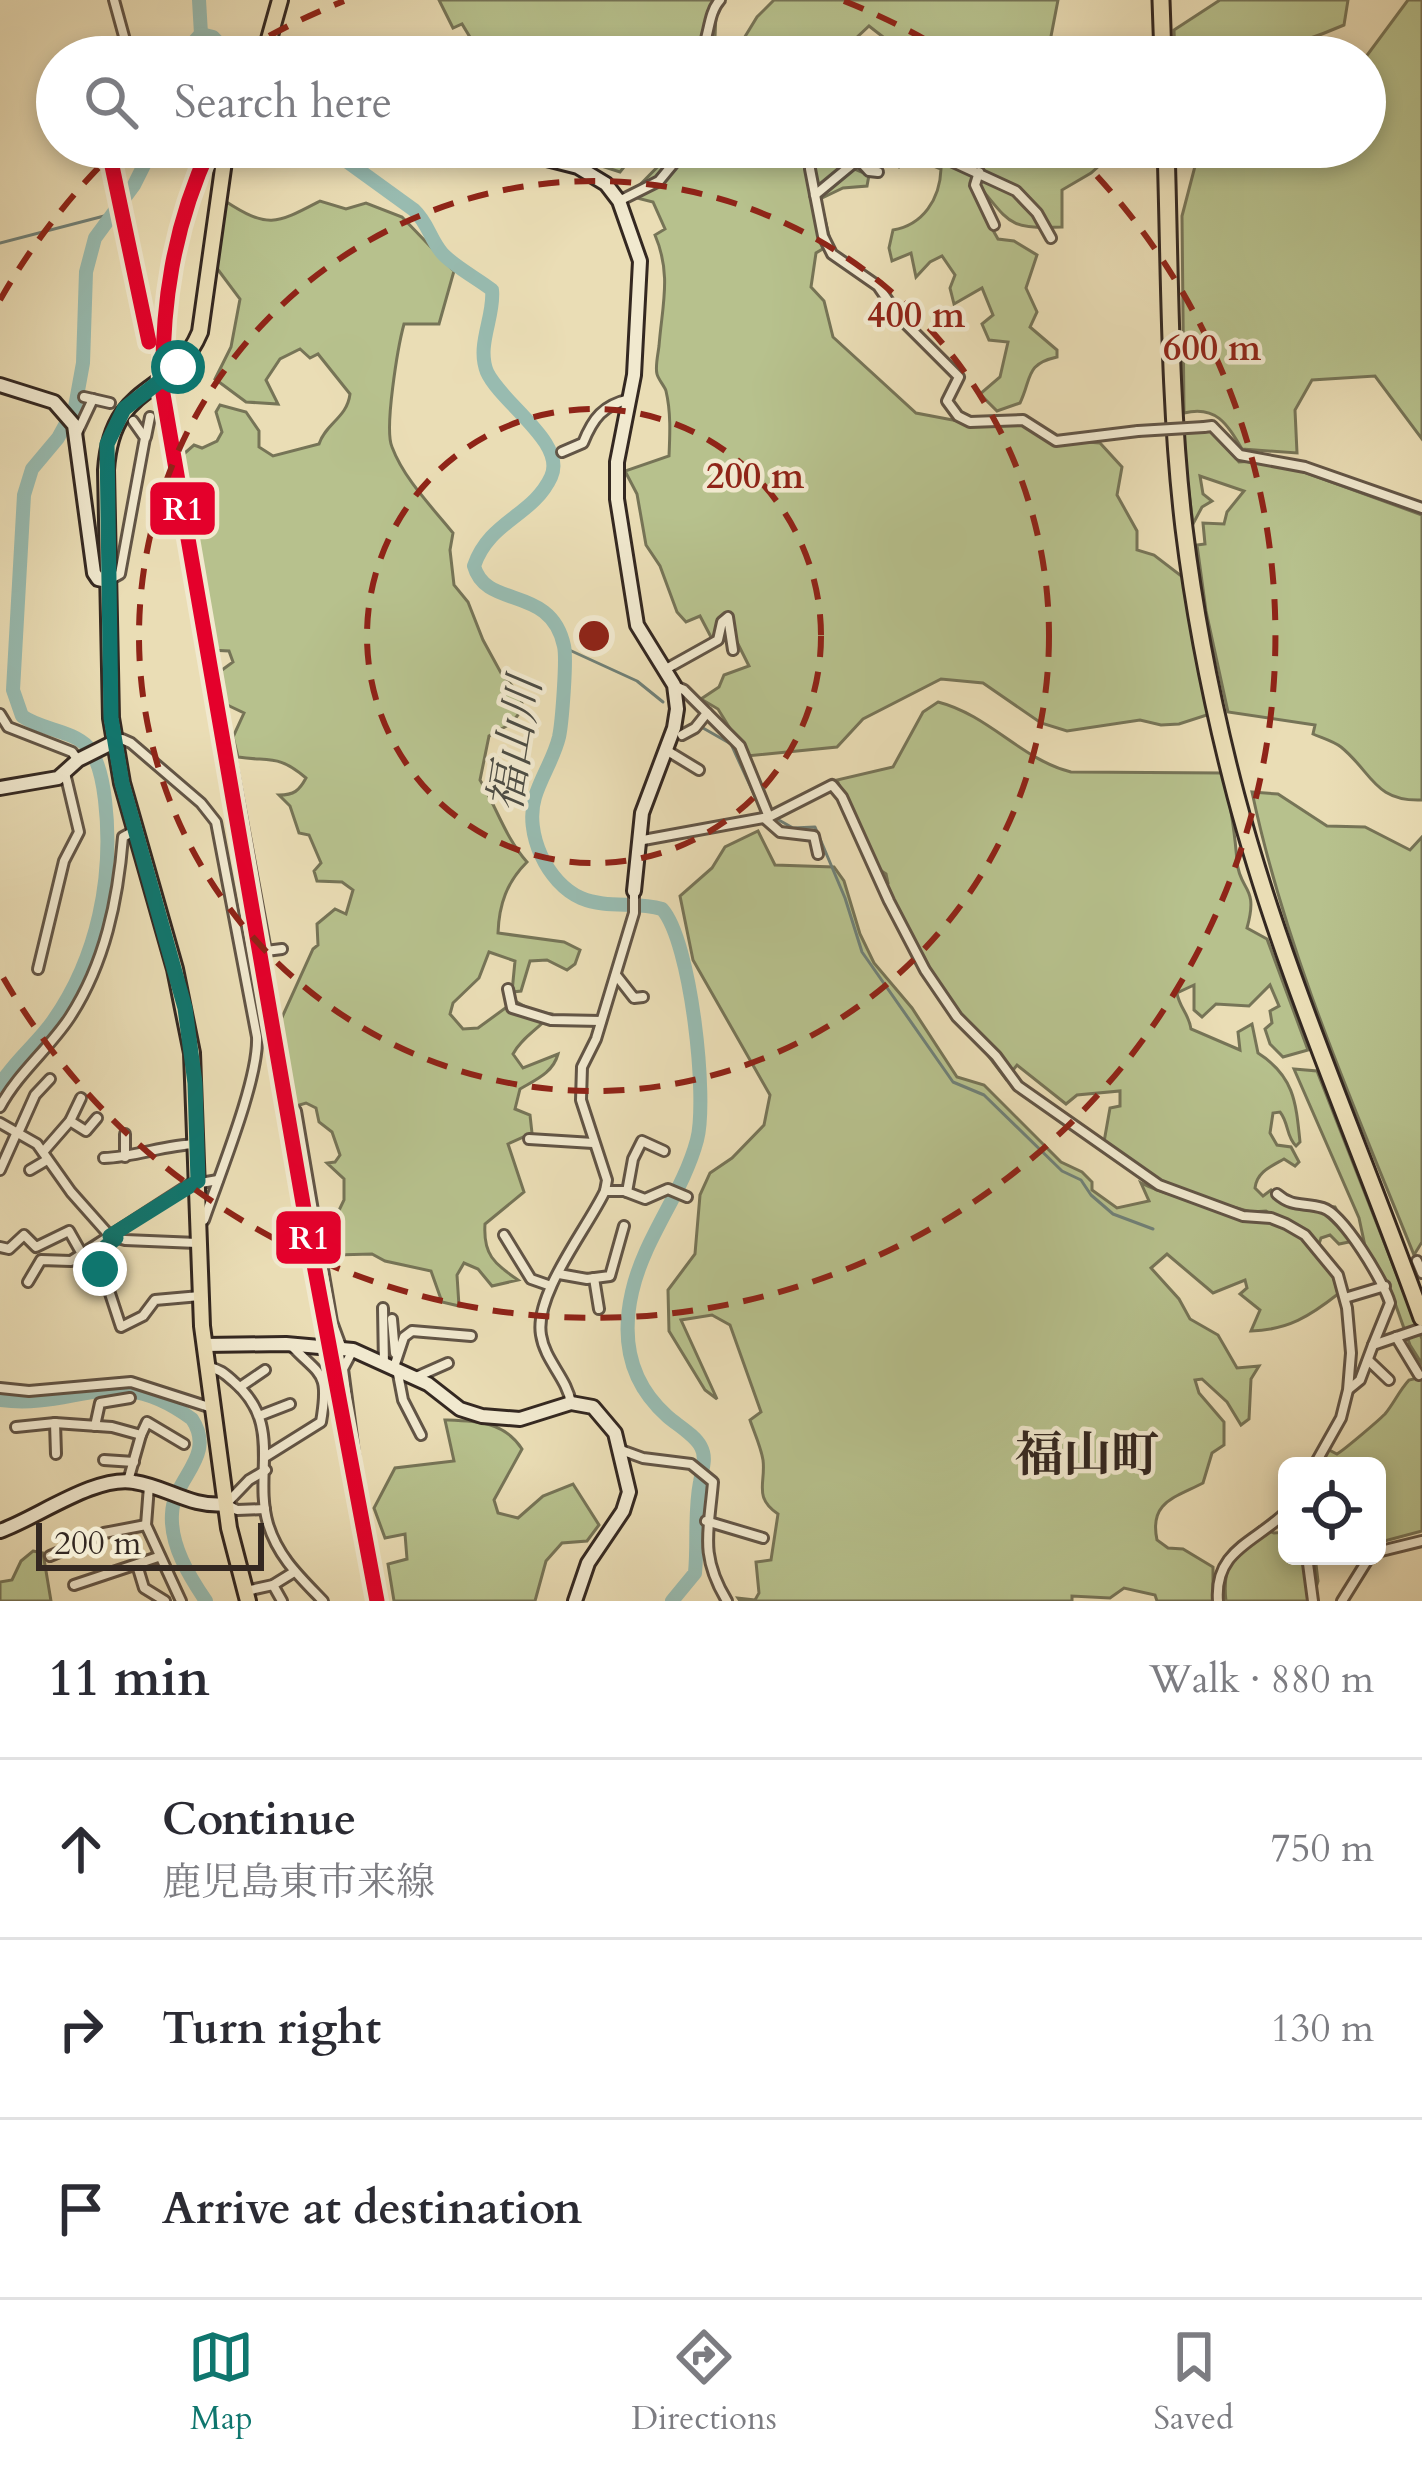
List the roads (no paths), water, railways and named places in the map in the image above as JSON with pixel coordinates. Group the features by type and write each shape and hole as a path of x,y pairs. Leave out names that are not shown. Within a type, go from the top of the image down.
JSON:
{"highway":[{"path":"1161,0 1162,36"},
{"path":"1167,168 1178,464 1191,578 1213,697 1247,835 1421,1323"}],"main road":[{"path":"270,36 280,0"},
{"path":"223,168 202,323 187,358 124,409 107,444 108,747 185,1008 194,1068 204,1345 226,1504 246,1596"}],"street":[{"path":"114,0 124,36"},
{"path":"709,36 713,8 720,0"},
{"path":"571,1403 569,1390 541,1338 542,1310 605,1191 607,1180 581,1100 582,1066 634,913 638,841 650,785 674,728 674,686 637,625 617,499 617,462 632,398 640,262 620,201 594,175 575,168"},
{"path":"620,201 658,181 669,168"},
{"path":"812,168 823,236 832,254 878,286 900,318 959,377 947,401 958,416 970,422 1023,420 1056,441 1212,426 1240,455 1305,467 1422,508"},
{"path":"815,195 849,168"},
{"path":"866,168 878,172"},
{"path":"961,168 979,172 1027,199 1051,238"},
{"path":"979,172 975,185 994,225"},
{"path":"0,386 59,402 75,429 98,579 108,581 121,574 150,417"},
{"path":"75,429 88,398 110,403"},
{"path":"562,452 583,443 605,407 632,398"},
{"path":"133,421 146,438"},
{"path":"664,670 718,640 728,617 733,650"},
{"path":"674,686 685,690 740,746 766,817 780,832 814,836 818,854"},
{"path":"682,735 695,728 707,712"},
{"path":"0,714 8,728 81,759"},
{"path":"0,788 50,781 122,739 209,811 219,835 243,945 257,1047 219,1180 204,1220 198,1221"},
{"path":"665,750 699,770"},
{"path":"231,761 266,951 282,950"},
{"path":"38,969 64,861 80,832 65,773"},
{"path":"638,841 766,817 832,785 926,970 957,1016 1018,1086 1159,1185 1243,1216 1271,1218 1304,1235 1338,1275 1351,1353 1348,1390 1341,1418 1318,1457"},
{"path":"0,1107 11,1086 71,1016 93,973 116,898 123,837 135,831"},
{"path":"615,974 634,998 643,997"},
{"path":"508,989 512,1008 528,1015 601,1021"},
{"path":"0,1170 35,1095 50,1079"},
{"path":"30,1170 70,1121 81,1098"},
{"path":"296,1111 332,1322 348,1350 343,1369 357,1476"},
{"path":"70,1121 86,1131 97,1118"},
{"path":"0,1123 37,1144 113,1237 198,1242"},
{"path":"125,1134 125,1157"},
{"path":"529,1139 593,1143"},
{"path":"627,1192 642,1141 664,1150"},
{"path":"104,1158 172,1144 197,1144"},
{"path":"28,1282 41,1260 71,1261 198,1181 219,1180"},
{"path":"605,1191 645,1199 668,1189 687,1197"},
{"path":"1277,1194 1294,1206 1322,1207 1337,1216 1385,1286 1388,1314 1360,1380 1348,1390"},
{"path":"559,1274 610,1276 624,1226"},
{"path":"0,1247 9,1249 24,1235 36,1247 69,1231 82,1254"},
{"path":"504,1235 531,1279 551,1286"},
{"path":"113,1237 99,1260 121,1327 143,1316 155,1300 200,1296"},
{"path":"1417,1261 1422,1273"},
{"path":"594,1278 599,1310"},
{"path":"1345,1298 1385,1286"},
{"path":"383,1308 392,1370 421,1435"},
{"path":"392,1319 392,1370"},
{"path":"1373,1345 1421,1323"},
{"path":"395,1354 412,1331 471,1336"},
{"path":"1396,1337 1419,1375"},
{"path":"265,1456 321,1422 325,1401 319,1370 290,1344"},
{"path":"204,1345 290,1344 348,1350 428,1384 460,1409 482,1416 527,1418 571,1403 592,1407 604,1416 621,1450 628,1480 626,1502 588,1563 575,1601"},
{"path":"1368,1360 1389,1380"},
{"path":"413,1378 448,1364"},
{"path":"207,1367 215,1367 240,1387 259,1416 266,1509 276,1545 323,1601"},
{"path":"240,1387 266,1370"},
{"path":"0,1388 29,1391 131,1382 213,1408"},
{"path":"95,1426 100,1403 130,1398"},
{"path":"259,1416 290,1404"},
{"path":"128,1481 147,1422 184,1444"},
{"path":"56,1423 56,1454"},
{"path":"16,1426 56,1423 141,1435"},
{"path":"621,1450 691,1464 712,1482 706,1521 710,1574 727,1601"},
{"path":"104,1460 134,1462"},
{"path":"226,1504 266,1470"},
{"path":"0,1531 93,1489 128,1481 190,1503 266,1509"},
{"path":"149,1486 146,1526 182,1601"},
{"path":"1219,1601 1218,1576 1234,1553 1278,1520"},
{"path":"706,1521 763,1538"},
{"path":"50,1556 104,1533 146,1526"},
{"path":"1271,1527 1278,1528"},
{"path":"1386,1551 1422,1541"},
{"path":"74,1585 158,1557"},
{"path":"137,1565 144,1588 165,1601"},
{"path":"1308,1565 1313,1601"},
{"path":"1342,1601 1367,1565"},
{"path":"246,1596 294,1572"},
{"path":"273,1586 282,1601"}],"waterway":[{"path":"199,0 201,34"},
{"name":"福山川","path":"201,34 209,36"},
{"path":"0,1085 69,996 92,943 104,886 104,793 92,752 74,737 22,716 13,690 24,495 32,469 58,438 75,407 83,363 86,272 95,238 142,168"},
{"name":"福山川","path":"356,168 414,210 446,258 492,290 484,351 487,372 550,451 551,477 543,490 490,539 474,566 491,588 546,614 564,646 560,730 532,811 541,855 558,881 581,898 662,909 672,926 689,985 700,1091 697,1140 638,1272 628,1327 631,1360 644,1389 695,1438 704,1455 695,1573 672,1601"},
{"path":"0,243 108,215"},
{"path":"565,648 637,681 663,702"},
{"path":"703,728 731,744 758,803"},
{"path":"777,819 793,828 815,827 862,952 953,1082 984,1095 1113,1214 1153,1229"},
{"path":"0,1400 118,1390 165,1402 192,1419 200,1445 174,1501 172,1526 182,1560 206,1601"}],"tunnel":[{"path":"247,944 264,940"}],"district":[{"name":"福山町","path":"1087,1454"}]}
